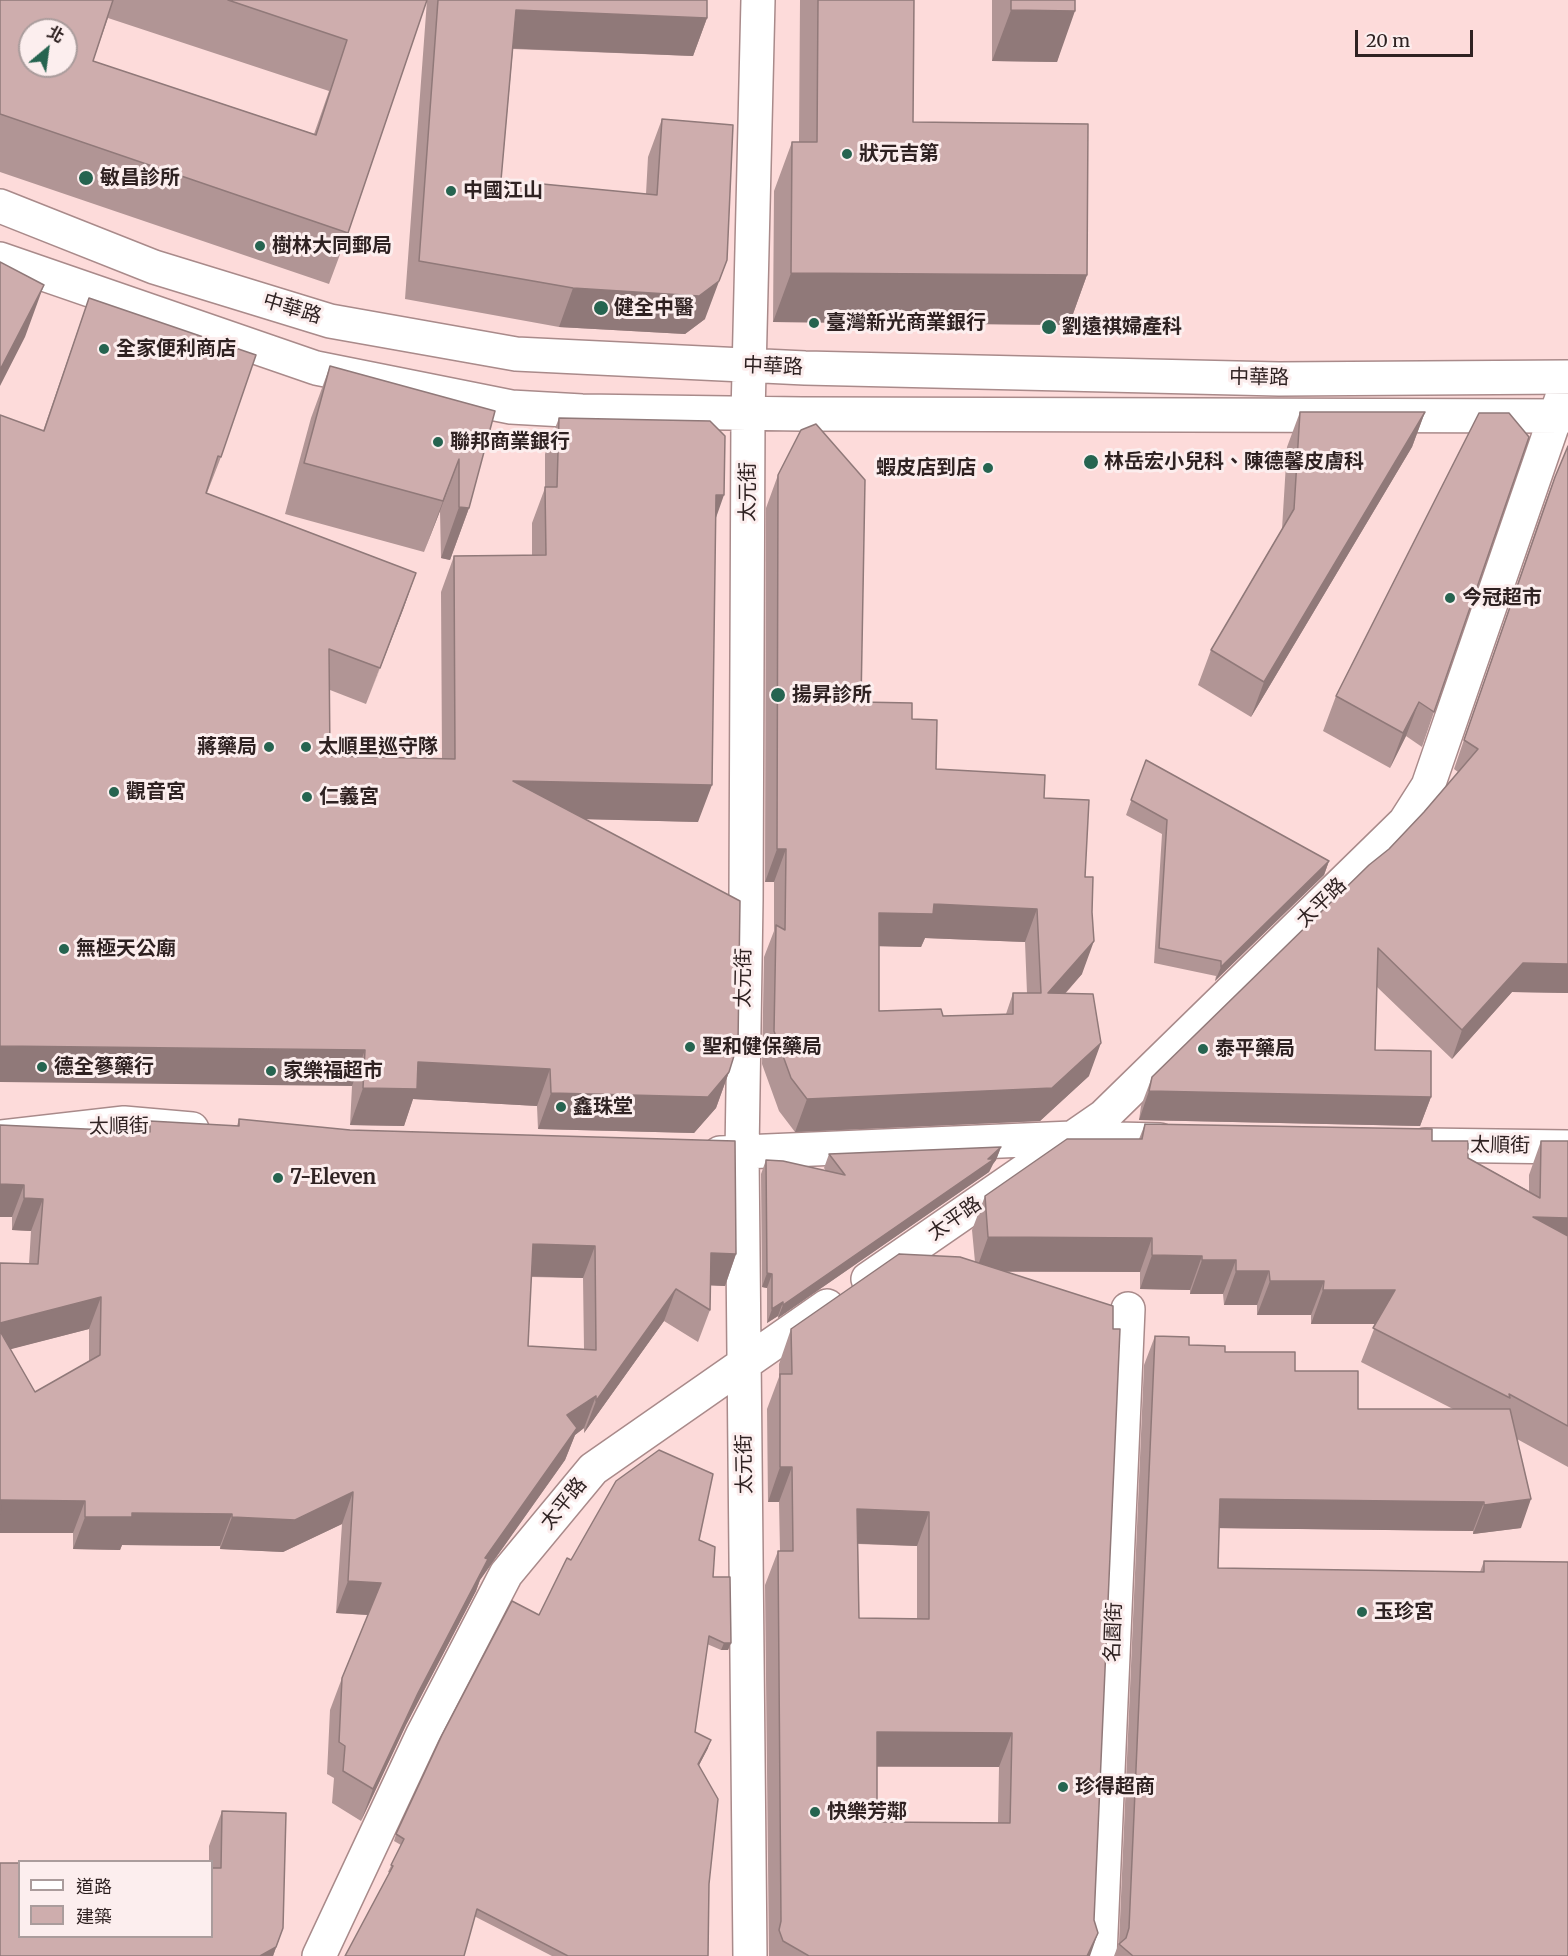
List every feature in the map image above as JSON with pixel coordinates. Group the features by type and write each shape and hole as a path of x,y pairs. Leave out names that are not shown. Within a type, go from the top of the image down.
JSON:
{"street":[{"name":"太元街","path":"750,1956 742,1154 746,900 748,414 758,0"},
{"name":"中華路","path":"0,206 154,267 330,321 516,354 749,366 1279,379 1568,379"},
{"name":"中華路","path":"0,259 316,368 511,407 582,411 748,414 1561,416"},
{"name":"太平路","path":"319,1956 423,1734 506,1574 593,1469 1104,1116 1405,822 1428,786 1561,416 1568,379"},
{"name":"太順街","path":"0,1137 124,1123 220,1132"},
{"path":"694,1152 742,1154 1072,1138 1190,1140"},
{"name":"太順街","path":"1391,1144 1568,1148"},
{"name":"名園街","path":"1100,1956 1128,1309"}],"building":[{"path":"0,0 113,0 93,61 316,135 347,40 228,0 427,0 348,233 0,114"},
{"name":"中國江山","path":"438,0 707,0 707,18 516,10 501,180 657,195 662,119 733,125 727,260 719,281 699,296 573,288 419,261"},
{"name":"狀元吉第","path":"818,0 914,0 913,122 1088,124 1087,275 791,273 792,142 817,142"},
{"path":"1011,0 1075,0 1075,11 1011,10"},
{"path":"0,262 44,285 0,370"},
{"path":"89,298 256,355 221,457 218,456 206,493 416,573 380,668 329,649 330,756 455,759 454,556 546,555 545,487 557,487 559,418 710,421 725,436 724,495 716,495 712,785 513,781 740,901 738,1043 729,1072 708,1097 551,1093 550,1069 418,1062 417,1089 363,1088 365,1050 0,1046 0,415 44,431"},
{"path":"330,366 495,411 469,508 459,507 459,459 443,501 304,463"},
{"path":"1300,412 1425,412 1264,682 1211,650 1294,509"},
{"path":"1479,413 1509,413 1529,437 1434,712 1419,702 1403,733 1336,696"},
{"path":"816,424 865,480 861,702 912,703 912,719 937,720 936,769 1045,775 1044,798 1089,800 1085,877 1093,877 1094,941 1048,993 1093,994 1101,1043 1052,1088 807,1099 791,1078 774,1031 776,925 785,930 786,849 777,849 778,475 801,430","holes":["934,904 1037,909 1041,993 1013,993 1013,1014 943,1016 941,1009 879,1011 879,913 933,914"]},
{"path":"1568,446 1568,964 1523,963 1462,1030 1378,948 1375,1050 1431,1051 1431,1097 1149,1091 1152,1077 1369,865 1389,849 1478,749 1464,740 1555,477"},
{"path":"1146,760 1329,861 1221,967 1221,961 1159,948 1167,820 1131,800"},
{"path":"239,1119 350,1130 735,1141 736,1254 711,1253 710,1310 676,1289 596,1401 596,1396 567,1415 577,1428 485,1558 488,1559 418,1693 373,1789 343,1771 345,1746 339,1742 342,1678 381,1583 348,1581 353,1492 295,1520 232,1517 232,1514 132,1513 132,1517 85,1517 85,1501 1,1500 0,1514 0,1331 35,1392 100,1355 101,1297 0,1323 0,1263 38,1264 43,1199 24,1198 24,1185 0,1184 0,1125 150,1132 150,1121 239,1126","holes":["533,1244 595,1246 596,1350 528,1346"]},
{"path":"1145,1124 1432,1129 1432,1141 1468,1141 1468,1158 1540,1198 1541,1141 1568,1141 1568,1218 1533,1217 1568,1236 1568,1426 1509,1394 1510,1398 1373,1328 1395,1290 1323,1290 1324,1281 1270,1281 1269,1271 1236,1271 1236,1260 1202,1260 1202,1256 1152,1255 1152,1238 988,1237 985,1196 1067,1139 1142,1139"},
{"path":"1001,1147 988,1159 994,1159 783,1305 783,1302 772,1309 772,1274 767,1273 766,1160 783,1161 845,1175 829,1154"},
{"path":"899,1254 960,1257 1113,1306 1113,1329 1120,1329 1094,1920 1098,1933 1087,1956 809,1956 783,1941 779,1930 781,1921 778,1551 793,1551 792,1467 780,1467 780,1374 792,1374 791,1329","holes":["857,1509 929,1512 929,1619 859,1618","877,1732 1012,1733 1010,1823 877,1822"]},
{"path":"1155,1336 1189,1337 1189,1345 1225,1346 1225,1352 1295,1352 1295,1371 1358,1371 1358,1409 1510,1409 1531,1499 1484,1505 1484,1502 1220,1499 1218,1568 1484,1572 1484,1561 1568,1562 1568,1956 1133,1956 1119,1944 1126,1938 1129,1928"},
{"path":"659,1450 713,1474 699,1540 715,1547 713,1577 730,1577 731,1643 724,1643 709,1636 695,1732 711,1740 698,1764 718,1799 709,1884 708,1956 568,1956 477,1909 464,1956 345,1956 393,1866 391,1865 404,1839 396,1834 442,1735 512,1601 539,1615 567,1558 571,1560 616,1481"},
{"path":"222,1811 286,1813 283,1928 276,1947 260,1956 0,1956 0,1863 18,1863 18,1938 213,1938 213,1868 221,1868"}],"place":[{"name":"狀元吉第","path":"847,154"},
{"name":"敏昌診所","path":"86,178"},
{"name":"中國江山","path":"451,191"},
{"name":"樹林大同郵局","path":"260,246"},
{"name":"健全中醫","path":"601,308"},
{"name":"臺灣新光商業銀行","path":"814,323"},
{"name":"劉遠祺婦產科","path":"1049,327"},
{"name":"全家便利商店","path":"104,349"},
{"name":"聯邦商業銀行","path":"438,442"},
{"name":"林岳宏小兒科、陳德馨皮膚科","path":"1091,462"},
{"name":"蝦皮店到店","path":"988,468"},
{"name":"今冠超市","path":"1450,598"},
{"name":"揚昇診所","path":"778,695"},
{"name":"蔣藥局","path":"269,747"},
{"name":"太順里巡守隊","path":"306,747"},
{"name":"觀音宮","path":"114,792"},
{"name":"仁義宮","path":"307,797"},
{"name":"無極天公廟","path":"64,949"},
{"name":"聖和健保藥局","path":"690,1047"},
{"name":"泰平藥局","path":"1203,1049"},
{"name":"德全篸藥行","path":"42,1067"},
{"name":"家樂福超市","path":"271,1071"},
{"name":"鑫珠堂","path":"561,1107"},
{"name":"7-Eleven","path":"278,1178"},
{"name":"玉珍宮","path":"1362,1612"},
{"name":"珍得超商","path":"1063,1787"},
{"name":"快樂芳鄰","path":"815,1812"}]}
